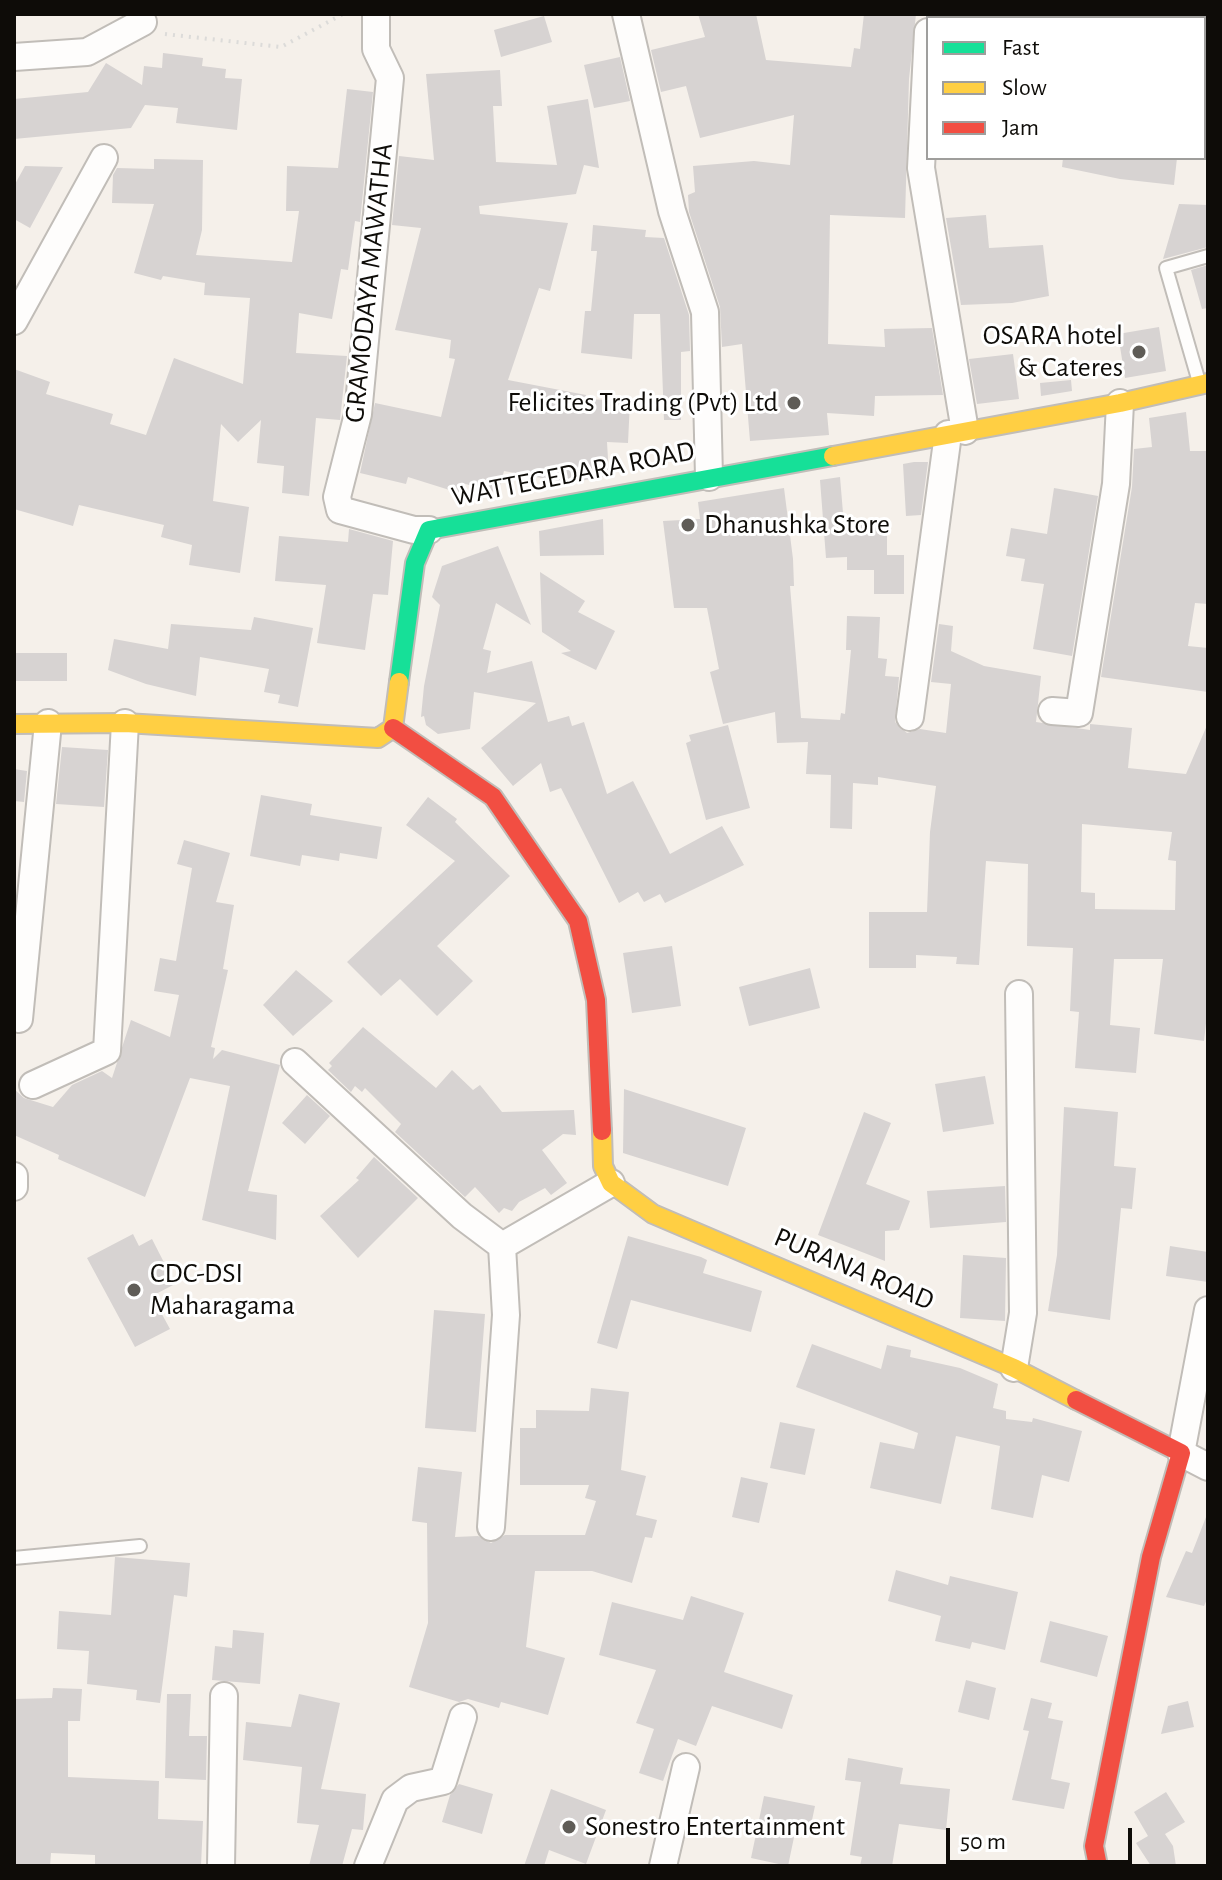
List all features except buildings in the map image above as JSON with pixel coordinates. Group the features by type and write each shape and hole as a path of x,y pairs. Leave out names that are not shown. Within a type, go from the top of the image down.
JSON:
{"street":[{"name":"GRAMODAYA MAWATHA","path":"376,14 376,49 390,78 358,414 337,497 340,510 414,530 429,530"},
{"path":"626,14 672,211 705,312 709,477"},
{"path":"14,57 87,52 143,22"},
{"path":"910,717 956,432 921,168 926,71"},
{"path":"14,321 104,158"},
{"name":"WATTEGEDARA ROAD","path":"393,728 415,563 429,530 1120,403 1204,384"},
{"path":"1052,711 1079,713 1116,484 1120,403"},
{"path":"19,1019 48,723"},
{"path":"33,1085 107,1051 125,723"},
{"path":"14,724 125,723 378,738 393,728 493,797 578,921 596,1000 603,1166 611,1183 502,1246"},
{"path":"1014,1368 1023,1313 1019,994"},
{"path":"295,1062 462,1216 502,1246 506,1315 491,1527"},
{"path":"14,1176 14,1187"},
{"name":"PURANA ROAD","path":"611,1183 653,1214 1014,1368 1181,1453"},
{"path":"1098,1866 1094,1846 1151,1557 1181,1453 1208,1310"},
{"path":"1181,1453 1208,1467"},
{"path":"221,1866 224,1696"},
{"path":"368,1866 395,1800 411,1788 443,1781 463,1717"},
{"path":"663,1866 686,1767"}],"lane":[{"path":"1204,384 1166,268 1208,256"},
{"path":"14,1558 140,1546"}],"path":[{"path":"143,22 168,36 281,47 343,14"}],"traffic: fast":[{"path":"399,682 415,563 429,530 833,456"}],"traffic: slow":[{"path":"833,456 1120,403 1208,383"},
{"path":"14,724 125,723 378,738 393,728 399,682"},
{"path":"602,1131 603,1166 611,1183 653,1214 1014,1368 1076,1400"}],"traffic: jam":[{"path":"393,728 493,797 578,921 596,1000 602,1131"},
{"path":"1076,1400 1181,1453 1151,1557 1094,1846 1098,1866"}],"place":[{"name":"OSARA hotel & Cateres","path":"1139,352"},
{"name":"Felicites Trading (Pvt) Ltd","path":"794,403"},
{"name":"Dhanushka Store","path":"688,525"},
{"name":"CDC-DSI Maharagama","path":"134,1290"},
{"name":"Sonestro Entertainment","path":"569,1827"}]}
